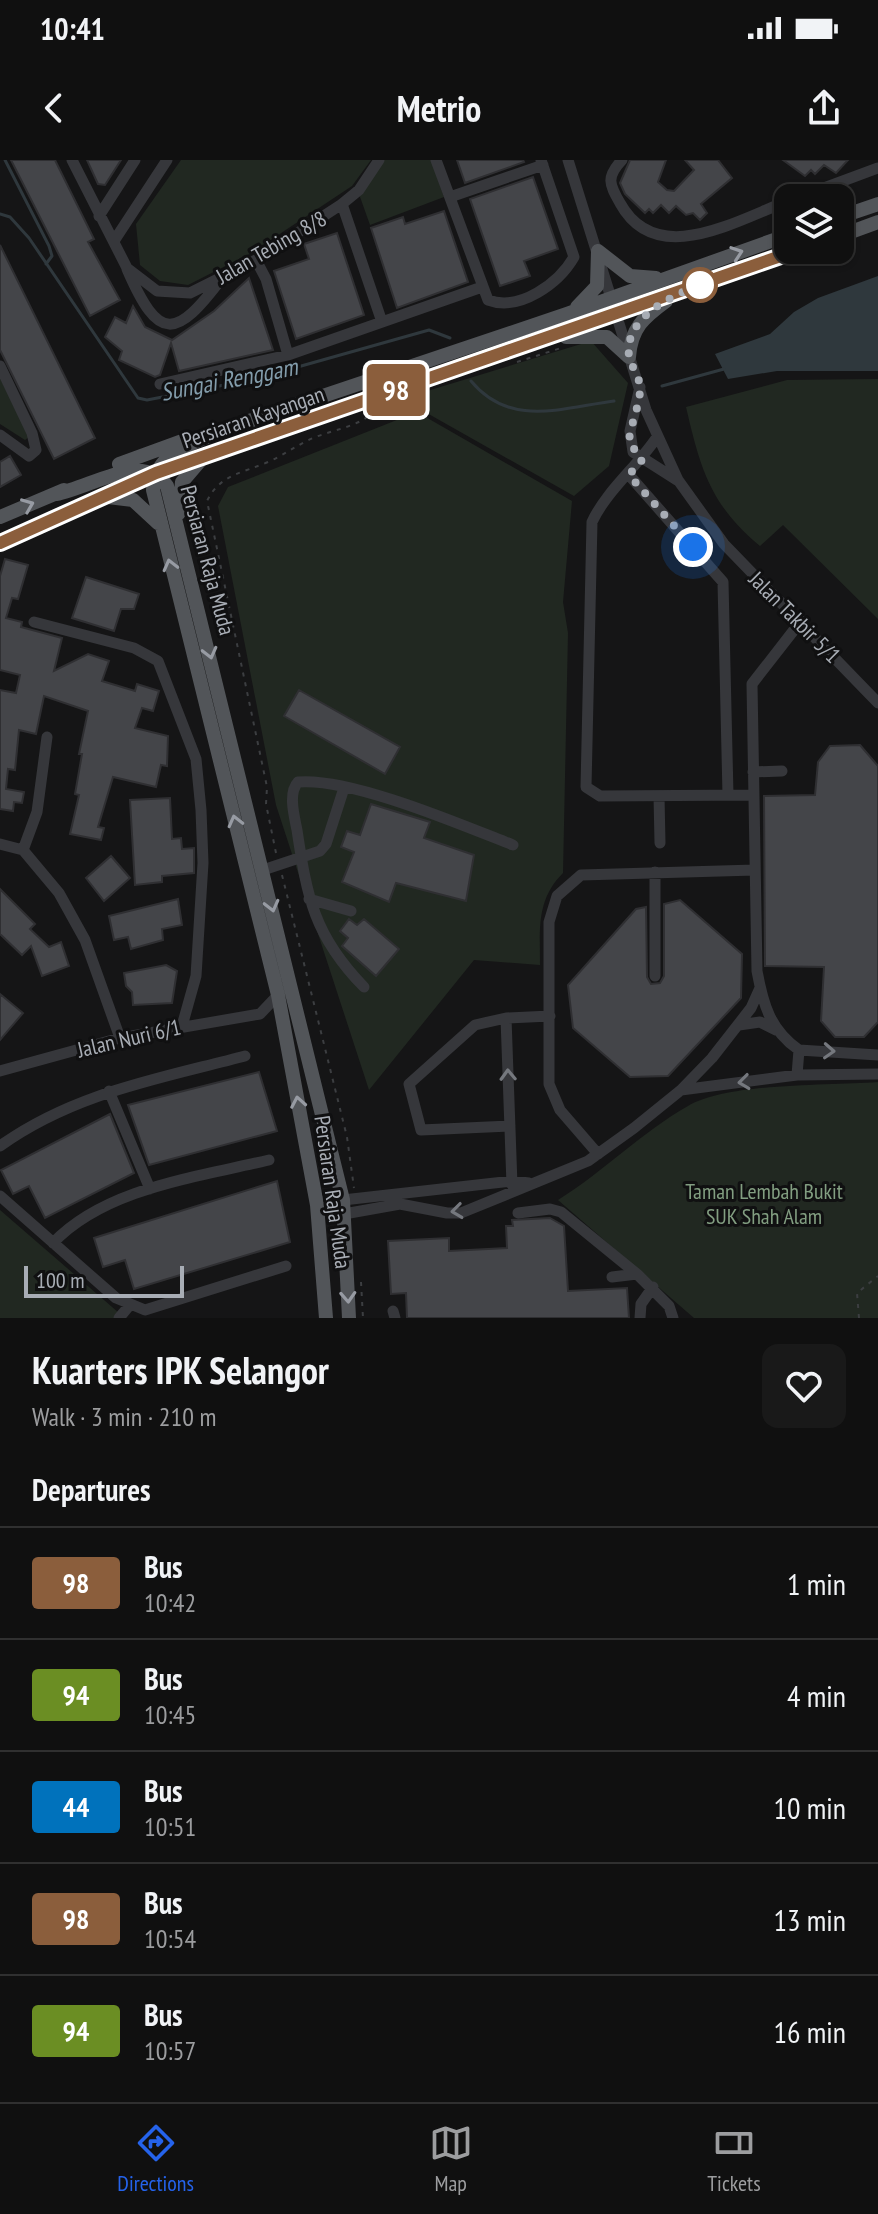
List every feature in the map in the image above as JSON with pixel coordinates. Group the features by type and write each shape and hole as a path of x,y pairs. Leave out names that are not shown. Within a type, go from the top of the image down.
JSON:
{"main road":[{"path":"854,212 878,204"},
{"path":"854,231 878,222"},
{"name":"Persiaran Kayangan","path":"0,517 168,445 217,432 567,314 774,240"},
{"path":"598,251 630,276 671,276"},
{"path":"567,314 597,286 598,251"},
{"name":"Persiaran Kayangan","path":"0,543 156,473 616,313 774,262"},
{"path":"629,357 630,339 639,322 678,293"},
{"path":"537,341 586,335 607,337 629,357"},
{"path":"56,494 80,490 132,469 156,473 175,451 217,432"},
{"path":"178,524 182,482 204,458"},
{"name":"Persiaran Raja Muda","path":"156,473 167,486 178,524 348,1204 349,1318"},
{"name":"Persiaran Raja Muda","path":"156,473 153,490 160,526 278,995 317,1212 326,1318"},
{"path":"102,498 133,500 151,514 160,526"},
{"path":"317,1212 348,1204"}],"street":[{"name":"Jalan Tebing 8/8","path":"72,160 127,268 157,291 190,293 256,260 342,204 359,190 379,160"},
{"path":"99,216 135,160"},
{"path":"114,241 167,160"},
{"path":"436,160 488,300 502,303 547,289 574,257 542,163 450,197"},
{"name":"Jalan Takbir 5/1","path":"568,160 629,357 657,437 678,480 724,544 878,703"},
{"path":"622,160 608,183 626,214 641,231 673,237 699,235 774,206"},
{"path":"835,184 878,168"},
{"path":"342,204 382,322"},
{"path":"256,260 266,279 288,355"},
{"path":"127,268 140,299 156,320 167,326 180,324 190,317 225,275"},
{"path":"160,384 288,355 482,287"},
{"path":"0,366 32,433 36,450 29,456 0,435"},
{"path":"640,387 629,442 642,460 678,480"},
{"path":"657,437 642,460 605,498 590,533 585,782 589,791 600,796 753,795"},
{"path":"629,475 723,582 728,795"},
{"path":"777,1031 766,1012 760,988 752,684 801,621"},
{"path":"34,622 134,648 158,661 192,745 196,759 203,863 196,976 182,1026"},
{"path":"23,850 37,812 47,737"},
{"path":"753,772 782,771"},
{"path":"364,987 338,959 309,899 299,861 294,786 308,781 344,788 416,808 513,845"},
{"path":"263,870 299,861 326,844 344,788"},
{"path":"659,796 660,843"},
{"path":"0,844 23,850 59,893 85,940 120,1038"},
{"path":"598,1154 552,1097 549,922 557,896 581,875 755,870"},
{"path":"655,872 655,976"},
{"path":"309,899 351,911"},
{"path":"348,1204 512,1186 572,1169 598,1154 681,1090 739,1025 760,988"},
{"path":"278,995 260,1014 284,1027"},
{"name":"Jalan Nuri 6/1","path":"0,1071 120,1038 260,1014"},
{"path":"510,1126 421,1130 408,1088 411,1080 475,1025 506,1018 550,1016"},
{"path":"506,1018 512,1186"},
{"path":"739,1025 760,1022 777,1031 799,1050 878,1055"},
{"path":"797,1075 799,1050"},
{"path":"0,1146 35,1121 109,1091 245,1056"},
{"path":"681,1090 797,1075 878,1074"},
{"path":"109,1091 150,1189"},
{"path":"53,1243 73,1222 150,1189 269,1160"},
{"path":"348,1204 400,1204 461,1213 512,1186"},
{"path":"0,1196 129,1306 145,1310 286,1266"},
{"path":"518,1213 556,1210 653,1287 669,1306 673,1318"},
{"path":"612,1277 637,1274"},
{"path":"640,1318 641,1304 653,1287"},
{"path":"119,1318 129,1306"}],"path":[{"path":"513,363 571,345"},
{"path":"348,1204 347,1137 271,836 267,787 207,501 215,485 226,477 272,460 315,437 366,421 382,404"},
{"path":"360,1276 363,1318"},
{"path":"859,1318 857,1293 878,1276"}],"green space":[{"path":"181,160 371,160 352,186 251,253 188,285 160,281 140,265 136,224"},
{"path":"382,160 431,160 444,197 370,225 359,194"},
{"path":"591,341 628,383 609,466 574,496 418,408 381,419 378,406"},
{"path":"0,378 29,437 25,440 0,424"},
{"path":"878,379 878,619 783,525 760,546 743,531 718,500 702,467 686,407 787,380"},
{"path":"417,412 572,501 563,602 568,633 563,873 548,894 541,916 540,965 474,960 369,1090 276,805 218,506 228,487"},
{"name":"Taman Lembah Bukit SUK Shah Alam","path":"878,1082 878,1318 694,1318 558,1200 671,1116 706,1098 780,1086"},
{"path":"0,1210 119,1313 114,1318 0,1318"}],"shaded area":[{"path":"878,276 878,371 777,371 728,379 715,354 770,334 794,312 818,298"}],"building":[{"path":"11,160 55,160 94,239 88,242 120,300 90,316"},
{"path":"87,160 121,160 105,185 98,184"},
{"path":"457,160 523,160 524,162 465,183"},
{"path":"630,160 666,160 658,182 667,190 674,191 694,170 685,160 718,160 732,178 701,204 707,213 700,220 693,213 686,215 676,206 669,213 661,205 653,213 649,209 645,213 625,194 620,183"},
{"path":"783,160 848,160 836,173 824,165 815,174 811,170 805,176"},
{"path":"533,177 558,249 524,261 530,276 500,286 470,199"},
{"path":"444,211 468,282 397,308 371,228 403,217 405,224"},
{"path":"337,233 364,315 296,339 274,271 309,259 304,244"},
{"path":"0,245 95,438 54,459 0,350"},
{"path":"249,278 273,350 179,371 171,343 160,375 155,377 119,360 122,351 105,337 115,317 126,323 133,306 145,327 172,340 214,311"},
{"path":"10,456 21,475 0,487 0,462"},
{"path":"5,559 28,565 18,599 12,598 6,618 22,622 21,627 62,638 54,671 88,654 109,661 102,681 135,691 137,684 159,691 153,711 142,708 135,728 168,736 167,766 161,765 156,787 113,777 98,827 104,828 101,840 70,834 79,795 75,794 82,754 79,754 88,711 44,696 36,734 19,730 15,770 8,769 6,789 24,792 22,803 14,802 13,811 0,809 0,690 16,693 20,675 0,670 0,576"},
{"path":"86,577 139,594 134,609 121,609 114,631 72,618"},
{"path":"299,690 400,747 385,774 284,716"},
{"path":"860,745 878,766 878,1022 864,1037 835,1037 821,1021 824,967 765,966 764,796 815,795 818,762 830,746"},
{"path":"170,798 172,839 181,838 182,849 194,848 194,873 162,876 162,882 135,885 130,800"},
{"path":"371,804 430,822 424,838 474,855 466,901 396,883 389,902 342,882 354,852 341,847 347,831 360,835"},
{"path":"111,856 130,878 104,901 86,878"},
{"path":"0,889 35,924 30,929 49,947 61,942 69,966 42,976 31,946 22,955 0,934"},
{"path":"178,899 182,925 162,929 163,940 131,949 128,937 114,940 109,916"},
{"path":"680,900 742,954 741,998 668,1076 630,1077 573,1028 568,985 636,909 646,907 647,977 651,984 660,983 664,976 664,904"},
{"path":"349,919 357,925 364,919 399,949 376,976 342,946 348,938 340,931"},
{"path":"166,965 177,971 172,1003 133,1005 132,992 126,986 124,973"},
{"path":"0,994 23,1013 0,1040"},
{"path":"259,1072 277,1131 149,1165 128,1105"},
{"path":"110,1114 134,1173 45,1218 29,1186 13,1194 1,1170"},
{"path":"277,1181 290,1242 134,1289 125,1260 103,1267 94,1238"},
{"path":"550,1218 564,1226 568,1291 627,1288 629,1318 407,1318 406,1293 391,1294 388,1241 449,1238 449,1251 507,1248 506,1226 513,1226 512,1220"}],"waterway":[{"path":"5,160 49,246 52,256 46,264"},
{"name":"Sungai Renggam","path":"0,214 10,217 29,238 138,398 147,400 255,379 429,330 450,338"},
{"name":"Sungai Renggam","path":"662,386 724,369"},
{"name":"Sungai Renggam","path":"471,381 486,396 519,410 556,410 614,401"}],"bus line":[{"name":"98","path":"0,543 156,473 774,259"}],"route":[{"path":"693,547 642,494 629,475 642,460 633,452 629,442 640,387 629,357 630,339 639,322 678,293 700,285"}]}
